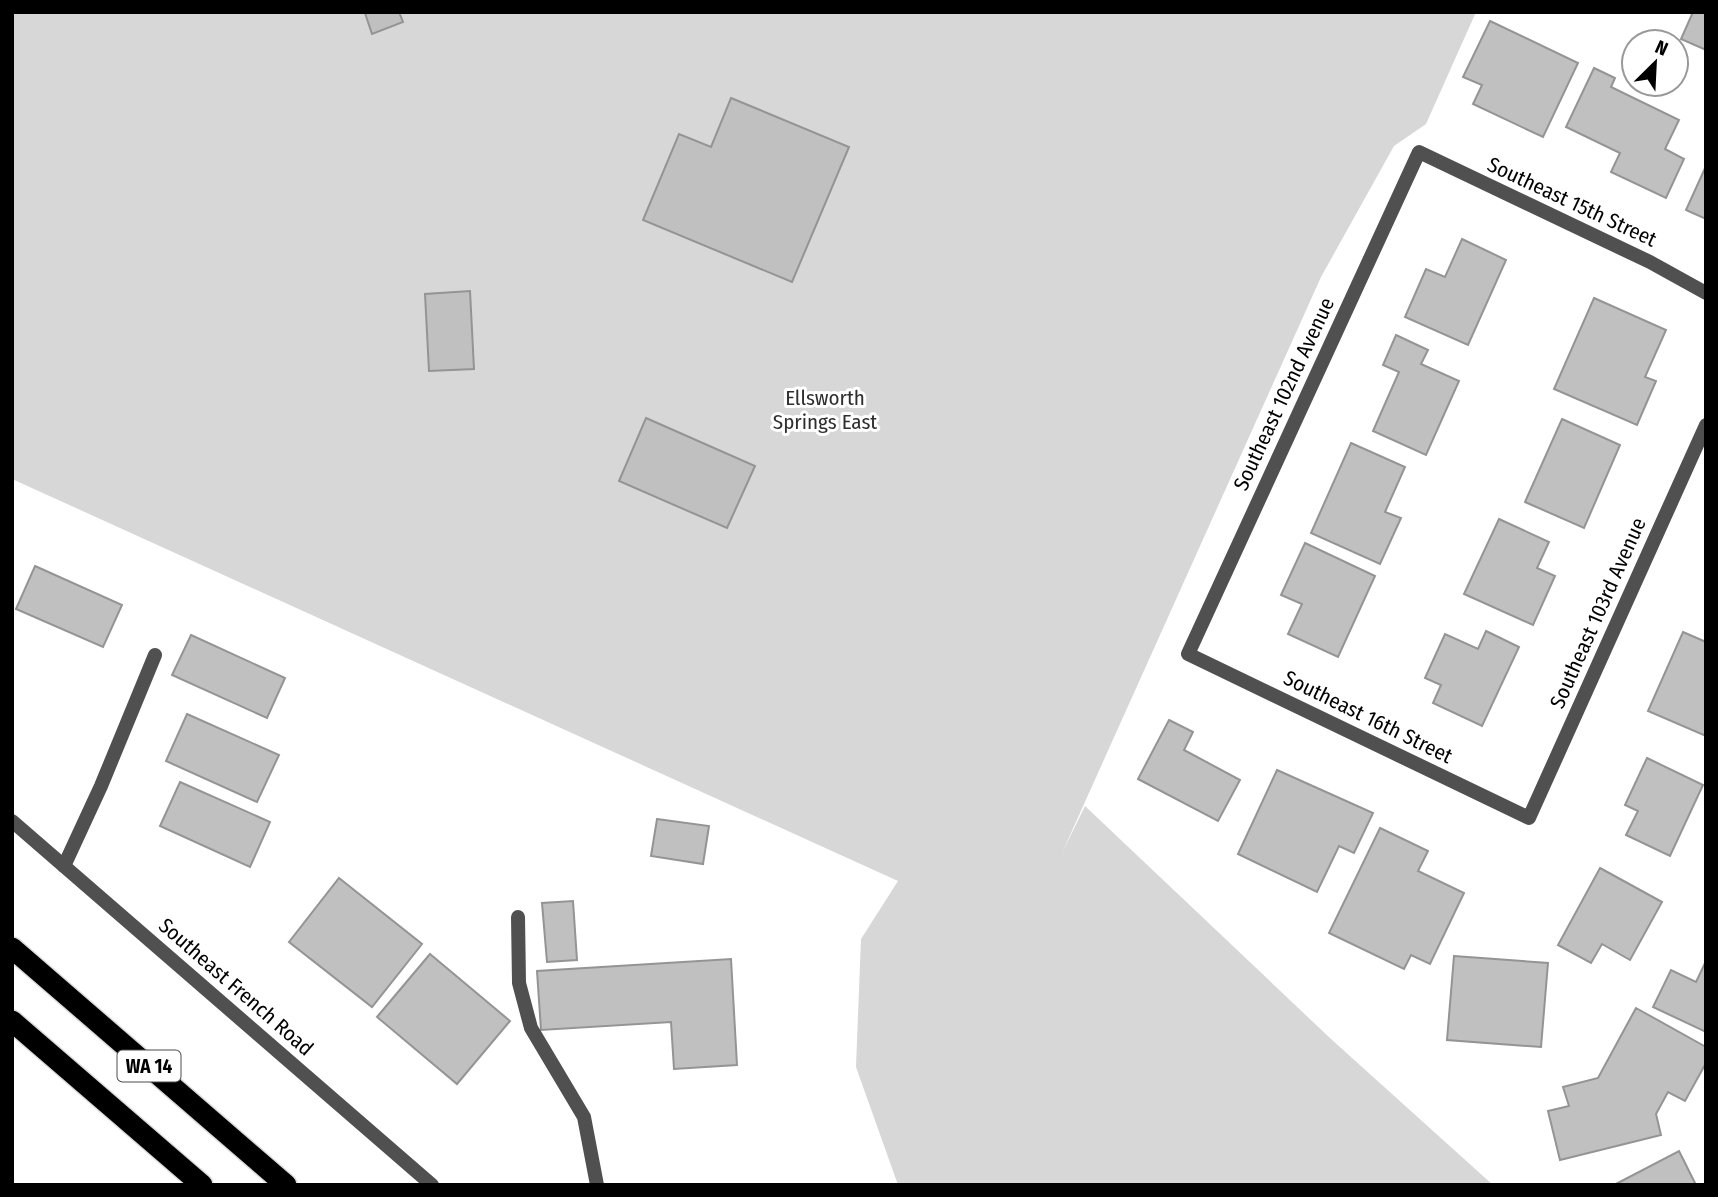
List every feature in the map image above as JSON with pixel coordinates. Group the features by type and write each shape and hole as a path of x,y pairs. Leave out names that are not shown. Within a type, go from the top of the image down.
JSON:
{"highway":[{"name":"WA 14","path":"12,947 286,1185"},
{"name":"WA 14","path":"12,1021 202,1185"}],"street":[{"name":"Southeast 15th Street","path":"1419,152 1650,262 1706,293"},
{"name":"Southeast 102nd Avenue","path":"1188,654 1419,152"},
{"name":"Southeast 103rd Avenue","path":"1529,818 1706,425"},
{"name":"Southeast 16th Street","path":"1188,654 1529,818"},
{"path":"64,866 101,786 155,655"},
{"name":"Southeast French Road","path":"12,821 432,1185"},
{"path":"518,917 519,983 531,1028 584,1117 597,1185"}],"green space":[{"name":"Ellsworth Springs East","path":"12,12 1476,12 1426,124 1394,146 1321,277 1062,853 1085,806 1331,1039 1493,1185 898,1185 856,1067 861,939 898,881 12,479"}],"building":[{"path":"399,12 403,22 372,34 365,13"},
{"path":"1693,12 1706,12 1706,50 1690,43 1690,28 1686,28"},
{"path":"1490,21 1578,63 1543,137 1473,104 1482,85 1463,77"},
{"path":"1594,68 1615,78 1611,87 1620,91 1620,98 1634,98 1679,120 1665,149 1684,159 1666,198 1611,172 1620,153 1566,127"},
{"path":"731,98 849,147 792,282 643,220 679,134 711,147"},
{"path":"1706,166 1706,219 1686,210"},
{"path":"1462,239 1506,260 1468,345 1405,317 1426,269 1445,277"},
{"path":"470,291 474,369 429,371 425,294"},
{"path":"1594,298 1666,330 1645,377 1656,381 1637,425 1554,389"},
{"path":"1396,335 1428,350 1421,364 1459,381 1426,455 1373,431 1399,372 1383,365"},
{"path":"646,418 755,466 727,528 619,481"},
{"path":"1562,419 1620,445 1584,528 1525,502"},
{"path":"1351,443 1405,467 1385,512 1401,518 1380,564 1311,533"},
{"path":"1499,519 1549,542 1537,568 1555,576 1533,625 1464,594"},
{"path":"1305,543 1375,576 1338,657 1288,634 1302,604 1281,595"},
{"path":"35,566 122,605 103,647 16,609"},
{"path":"1486,631 1519,647 1482,726 1433,703 1441,685 1425,678 1445,634 1478,649"},
{"path":"1683,632 1706,642 1706,736 1648,711"},
{"path":"191,635 285,678 267,718 172,675"},
{"path":"187,714 279,755 257,802 166,761"},
{"path":"1169,720 1193,732 1184,750 1240,780 1218,821 1138,779"},
{"path":"1647,758 1703,785 1670,856 1626,835 1638,811 1625,805"},
{"path":"1277,770 1373,813 1354,853 1339,846 1317,892 1238,854"},
{"path":"180,782 270,822 250,867 160,826"},
{"path":"657,819 709,826 703,864 651,856"},
{"path":"1380,828 1428,851 1418,871 1464,893 1430,964 1411,955 1404,969 1329,933"},
{"path":"1600,868 1662,902 1630,960 1602,944 1591,963 1558,945"},
{"path":"339,878 422,944 372,1007 289,942"},
{"path":"573,901 577,960 547,962 542,903"},
{"path":"430,954 510,1021 457,1084 377,1017"},
{"path":"1454,956 1548,963 1541,1047 1447,1040"},
{"path":"731,959 737,1065 674,1069 671,1022 541,1030 537,971"},
{"path":"1706,961 1706,1032 1653,1007 1671,970 1696,982"},
{"path":"1636,1008 1706,1047 1706,1063 1685,1101 1668,1092 1656,1114 1661,1135 1560,1160 1548,1111 1569,1106 1563,1087 1598,1078"},
{"path":"1679,1151 1696,1185 1614,1185"}]}
